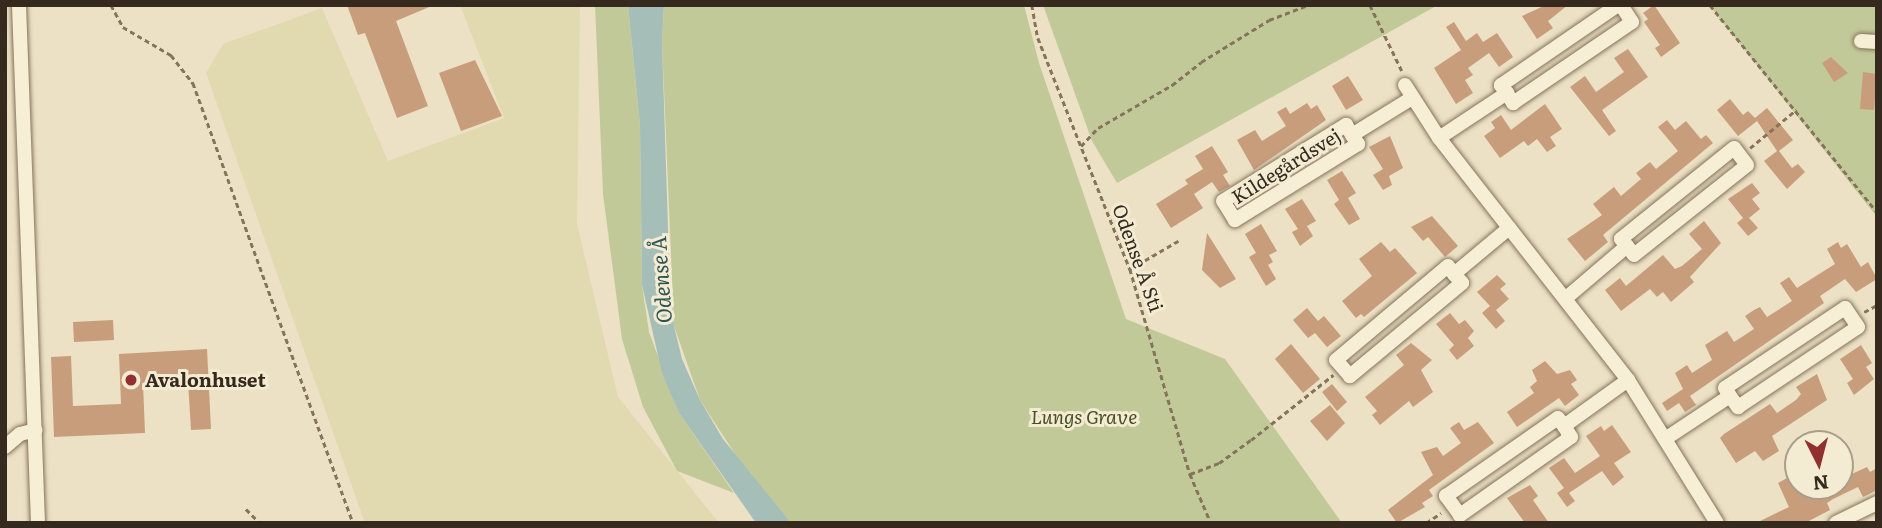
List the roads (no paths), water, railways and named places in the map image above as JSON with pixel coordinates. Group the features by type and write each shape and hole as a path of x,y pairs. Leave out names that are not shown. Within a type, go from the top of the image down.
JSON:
{"street":[{"path":"19,5 38,523"},
{"path":"1619,5 1632,22 1513,103 1507,93 1501,85 1619,5"},
{"path":"1861,41 1877,42"},
{"name":"Kildegårdsvej","path":"1352,135 1408,91 1439,138"},
{"path":"1507,93 1439,138 1628,380 1668,437 1717,523"},
{"name":"Kildegårdsvej","path":"1346,125 1352,135 1358,144 1235,220 1223,201 1346,125"},
{"path":"1734,148 1747,165 1634,255 1627,246 1621,239 1734,148"},
{"path":"1454,274 1509,228"},
{"path":"1566,298 1627,246"},
{"path":"1448,266 1454,274 1462,283 1350,376 1336,360 1448,266"},
{"path":"1845,308 1858,327 1738,407 1730,396 1725,388 1845,308"},
{"path":"1563,426 1628,380"},
{"path":"1668,437 1730,396"},
{"path":"1558,418 1563,426 1571,437 1460,515 1446,496 1558,418"},
{"path":"5,447 20,434 36,430"},
{"path":"1836,523 1877,503"}],"water":[{"name":"Odense Å","path":"628,5 664,5 662,42 669,259 674,326 682,359 700,400 723,439 791,523 756,523 679,413 662,373 642,285 640,125"}],"place":[{"name":"Avalonhuset","path":"131,380"}],"park label":[{"name":"Lungs Grave","path":"1084,417"}]}
